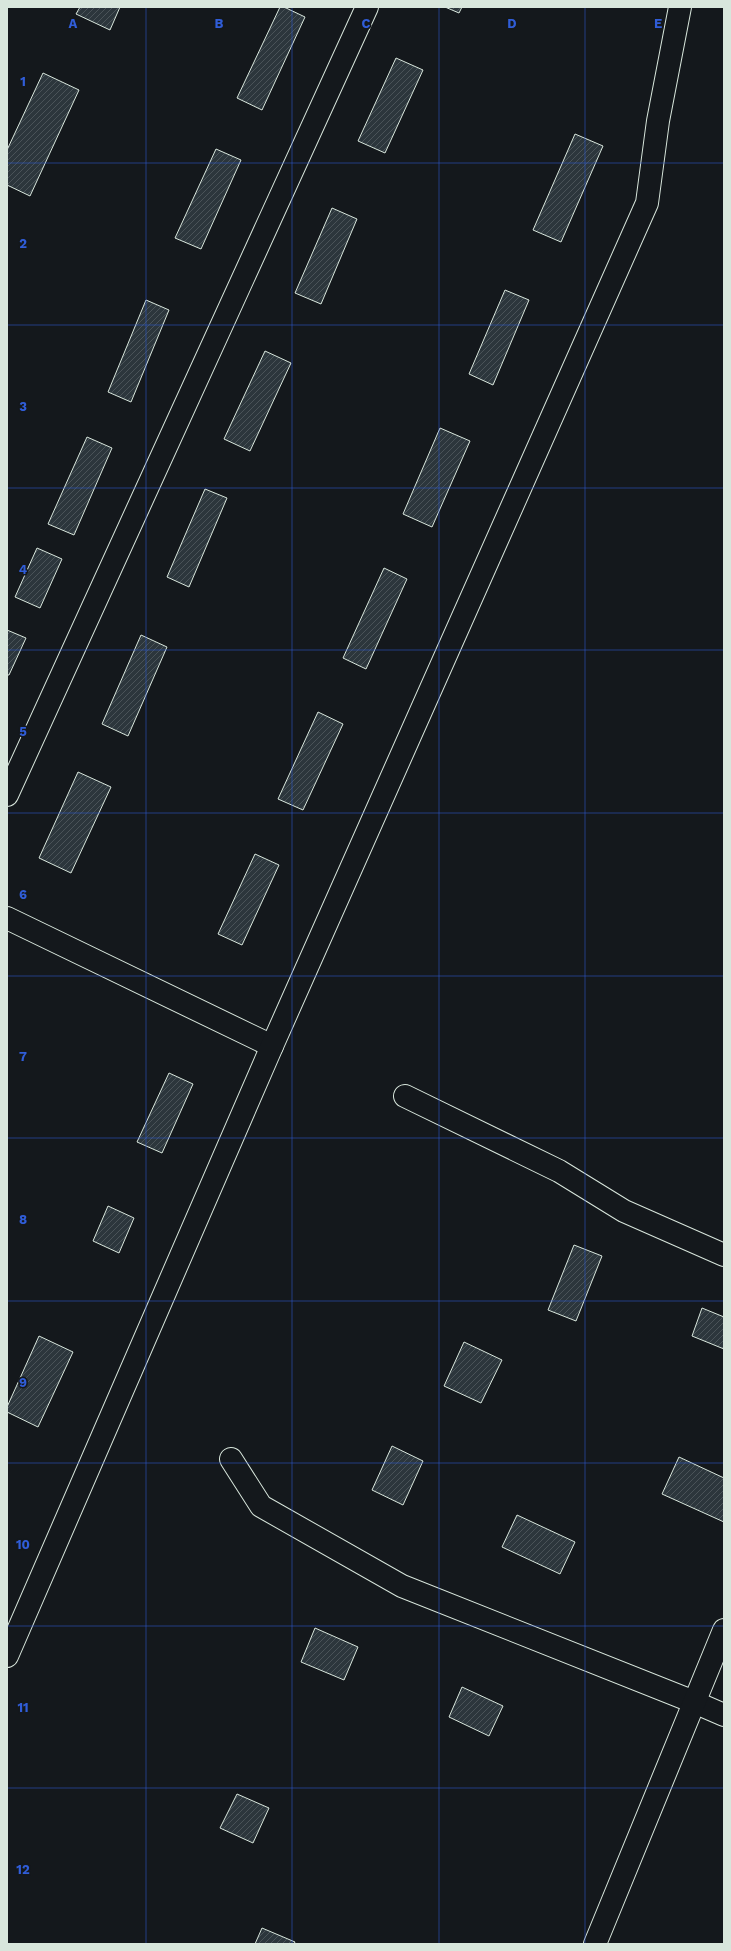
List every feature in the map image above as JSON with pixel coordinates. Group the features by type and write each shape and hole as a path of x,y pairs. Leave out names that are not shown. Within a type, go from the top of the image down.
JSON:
{"street":[{"path":"7,795 367,7"},
{"path":"7,1656 272,1046 647,203 658,121 680,7"},
{"path":"7,918 272,1046"},
{"path":"405,1096 559,1171 624,1211 724,1255"},
{"path":"231,1459 261,1506 402,1586 694,1702 724,1716"},
{"path":"595,1944 724,1630"}],"building":[{"path":"80,7 120,7 110,30 76,14"},
{"path":"280,7 284,7 305,17 262,110 237,98"},
{"path":"445,7 462,7 459,13"},
{"path":"396,58 423,70 385,153 358,141"},
{"path":"43,73 79,90 30,196 7,185 7,150"},
{"path":"575,134 603,146 561,242 533,230"},
{"path":"216,149 241,160 201,249 175,238"},
{"path":"332,208 357,219 321,304 295,293"},
{"path":"505,290 529,300 493,385 469,374"},
{"path":"146,300 169,310 131,402 108,392"},
{"path":"265,351 291,363 250,451 224,439"},
{"path":"440,428 470,441 432,527 403,514"},
{"path":"87,437 112,448 74,535 48,524"},
{"path":"205,489 227,498 189,587 167,577"},
{"path":"37,548 62,559 40,608 15,597"},
{"path":"384,568 407,579 366,669 343,658"},
{"path":"7,630 26,638 9,675 7,675"},
{"path":"141,635 167,647 128,736 102,724"},
{"path":"318,712 343,724 303,810 278,799"},
{"path":"78,772 111,787 71,873 39,858"},
{"path":"255,854 279,865 242,945 218,934"},
{"path":"169,1073 193,1084 162,1153 137,1142"},
{"path":"108,1206 134,1218 119,1253 93,1241"},
{"path":"574,1245 602,1256 576,1321 548,1310"},
{"path":"702,1308 724,1317 724,1349 692,1336"},
{"path":"39,1336 73,1352 38,1427 7,1412 7,1407"},
{"path":"464,1342 502,1360 481,1403 444,1386"},
{"path":"392,1446 423,1461 403,1505 372,1490"},
{"path":"679,1457 724,1478 724,1522 662,1494"},
{"path":"517,1515 575,1542 560,1574 502,1547"},
{"path":"315,1628 358,1647 344,1680 301,1662"},
{"path":"462,1687 503,1706 489,1736 449,1717"},
{"path":"237,1794 269,1808 253,1843 220,1828"},
{"path":"262,1928 295,1942 294,1944 255,1944"}]}
